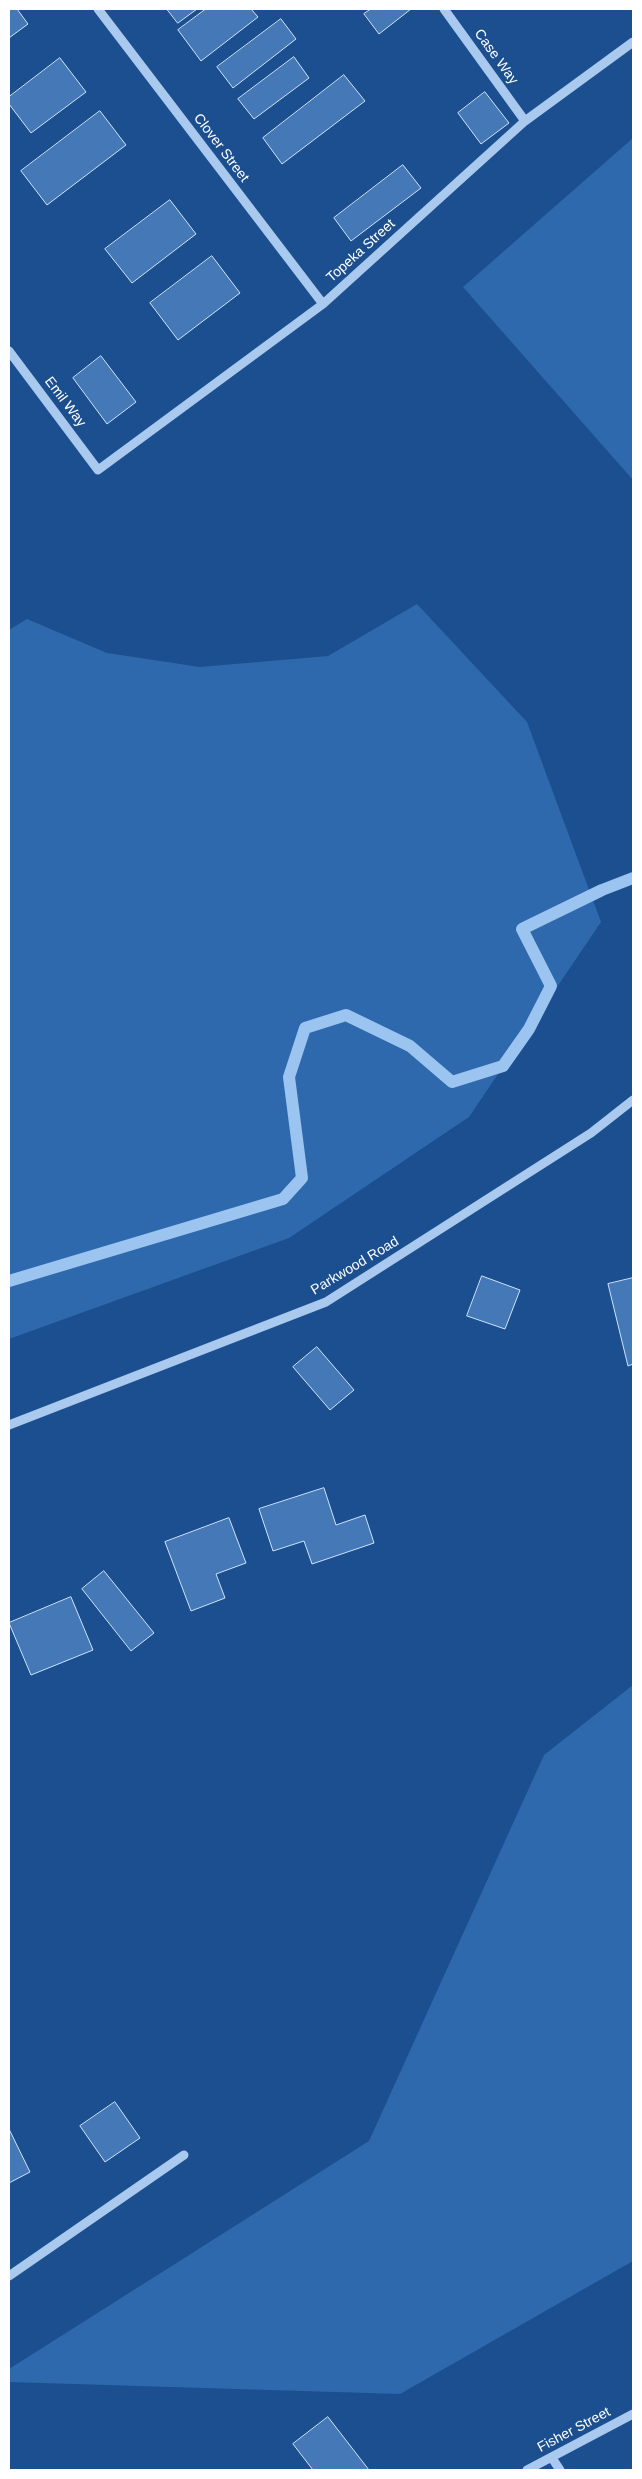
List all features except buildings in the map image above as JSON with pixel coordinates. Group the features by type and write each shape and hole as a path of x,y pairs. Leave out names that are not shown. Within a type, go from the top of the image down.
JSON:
{"street":[{"name":"Clover Street","path":"98,9 323,304"},
{"name":"Case Way","path":"444,9 525,121"},
{"name":"Topeka Street","path":"98,470 323,304 525,121 633,42"},
{"name":"Emil Way","path":"9,352 98,470"},
{"name":"Parkwood Road","path":"9,1425 326,1302 591,1133 633,1100"},
{"path":"9,2276 184,2155"},
{"name":"Fisher Street","path":"527,2470 633,2414"},
{"path":"552,2458 560,2470"}],"shaded area":[{"path":"633,138 633,480 463,287"},
{"path":"417,604 527,722 601,922 469,1117 289,1238 9,1339 9,630 27,619 107,653 200,667 328,656"},
{"path":"633,1685 633,2261 400,2394 9,2382 9,2369 369,2141 544,1755"}],"waterway":[{"path":"9,1281 283,1199 302,1178 289,1077 305,1028 346,1015 410,1046 452,1082 503,1066 529,1029 551,986 522,929 602,890 633,878"}]}
